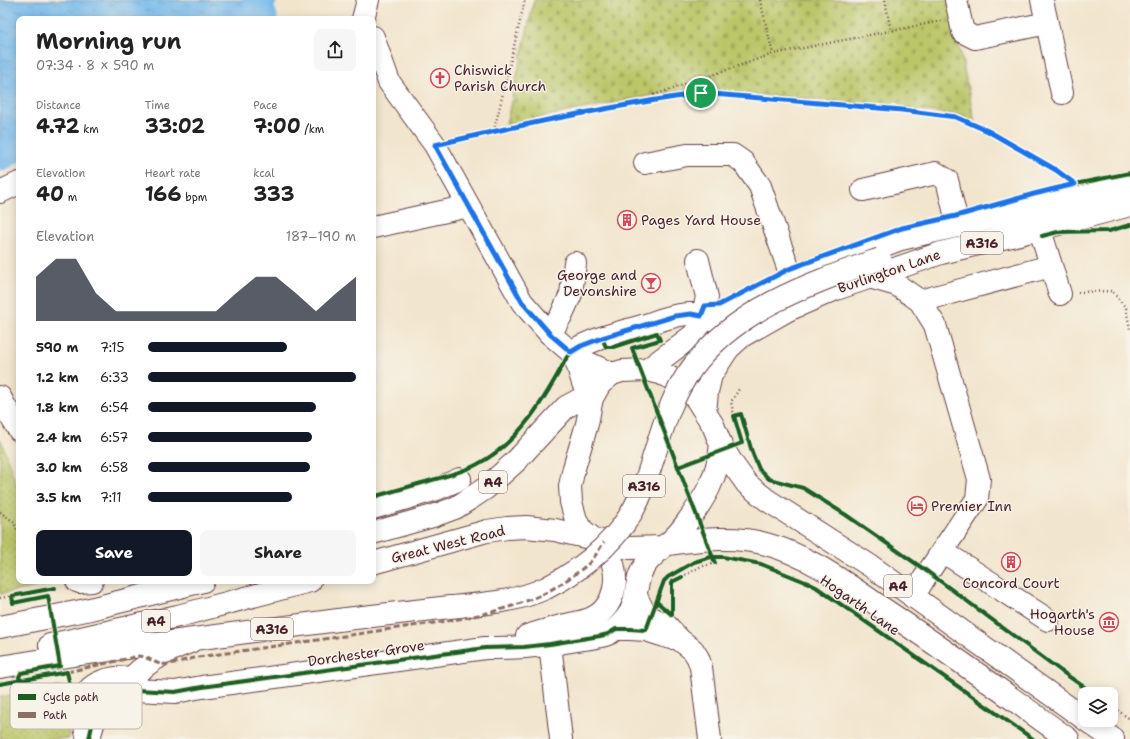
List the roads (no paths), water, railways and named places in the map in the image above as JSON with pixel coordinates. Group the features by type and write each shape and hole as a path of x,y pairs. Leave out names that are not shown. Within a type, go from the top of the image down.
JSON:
{"main road":[{"path":"363,16 368,0"},
{"path":"956,0 963,32 975,38 1047,23"},
{"path":"1042,0 1062,93"},
{"path":"376,45 389,82 435,145 522,302 550,334 573,355 612,374"},
{"path":"645,163 687,155 733,155 743,162 760,186 792,279"},
{"path":"863,190 936,173 948,180 958,226"},
{"path":"0,192 16,184"},
{"name":"Burlington Lane","path":"1037,218 1130,186"},
{"name":"A316","path":"125,683 142,669 168,652 197,639 346,619 511,600 544,588 575,571 606,546 632,512 642,492 670,406 679,388 691,368 721,336 734,325 778,300 810,285 874,268 940,241 1092,204 1117,199 1130,199"},
{"name":"Burlington Lane","path":"647,370 706,318 750,300 792,279 901,239 958,226 1037,218 1130,205"},
{"path":"376,226 469,206"},
{"path":"1037,218 1060,294"},
{"path":"573,355 581,346 602,338 675,316 691,314 706,318 705,306 707,297 698,260"},
{"path":"550,334 561,316 571,294 575,262"},
{"path":"920,301 1051,266"},
{"path":"874,268 920,301 935,326 979,479 977,499 913,597"},
{"name":"Burlington Lane","path":"705,413 707,392 711,375 728,349 742,336 788,310 836,288 874,268"},
{"path":"573,355 583,383 593,397"},
{"path":"599,541 583,531 576,520 571,502 570,486 593,397 600,384 612,374 622,371 647,370 660,373 673,379 688,390 697,400 713,425 732,444 720,459 708,491 694,513 681,530 649,561 642,571 639,577 636,596 630,611 616,630"},
{"path":"0,397 12,420"},
{"name":"Great West Road","path":"376,532 433,516 455,508 486,488 515,462 566,407 579,400 593,397"},
{"name":"A4","path":"732,444 734,466 747,484 767,500 872,567 1078,714"},
{"path":"376,507 434,490 464,474"},
{"name":"Great West Road","path":"376,562 487,531 507,528 526,527 555,530 629,548 665,545"},
{"name":"Hogarth Lane","path":"665,545 722,539 747,540 778,548 805,560 834,576 913,628 1068,739"},
{"name":"Dorchester Grove","path":"486,648 590,619 605,609 614,594 614,570 611,557 599,541"},
{"path":"942,551 1048,620"},
{"name":"A4","path":"0,627 86,610 191,584"},
{"name":"A4","path":"0,654 75,640 178,616 299,584"},
{"path":"636,596 643,610 650,617 667,626 680,640 693,650 698,658 701,667 710,739"},
{"name":"Dorchester Grove","path":"142,690 175,692 486,648 524,647 550,644 600,636 616,630 646,630 680,640"},
{"name":"A4","path":"0,667 80,654 197,639"},
{"path":"550,644 561,739"},
{"name":"Dorchester Grove","path":"100,683 112,678 122,683"},
{"name":"A4","path":"1096,727 1113,739"},
{"name":"Dorchester Grove","path":"86,729 88,739"}],"water":[{"path":"0,0 262,0 257,3 263,16 16,16 16,147 0,157"}],"waterway":[{"path":"262,0 257,3 263,16"},
{"path":"0,157 16,147"}],"place":[{"name":"Chiswick Parish Church","path":"440,78"},
{"name":"Pages Yard House","path":"627,220"},
{"name":"George and Devonshire","path":"651,283"},
{"name":"Premier Inn","path":"917,506"},
{"name":"Concord Court","path":"1011,562"},
{"name":"Hogarth's House","path":"1109,622"}]}
